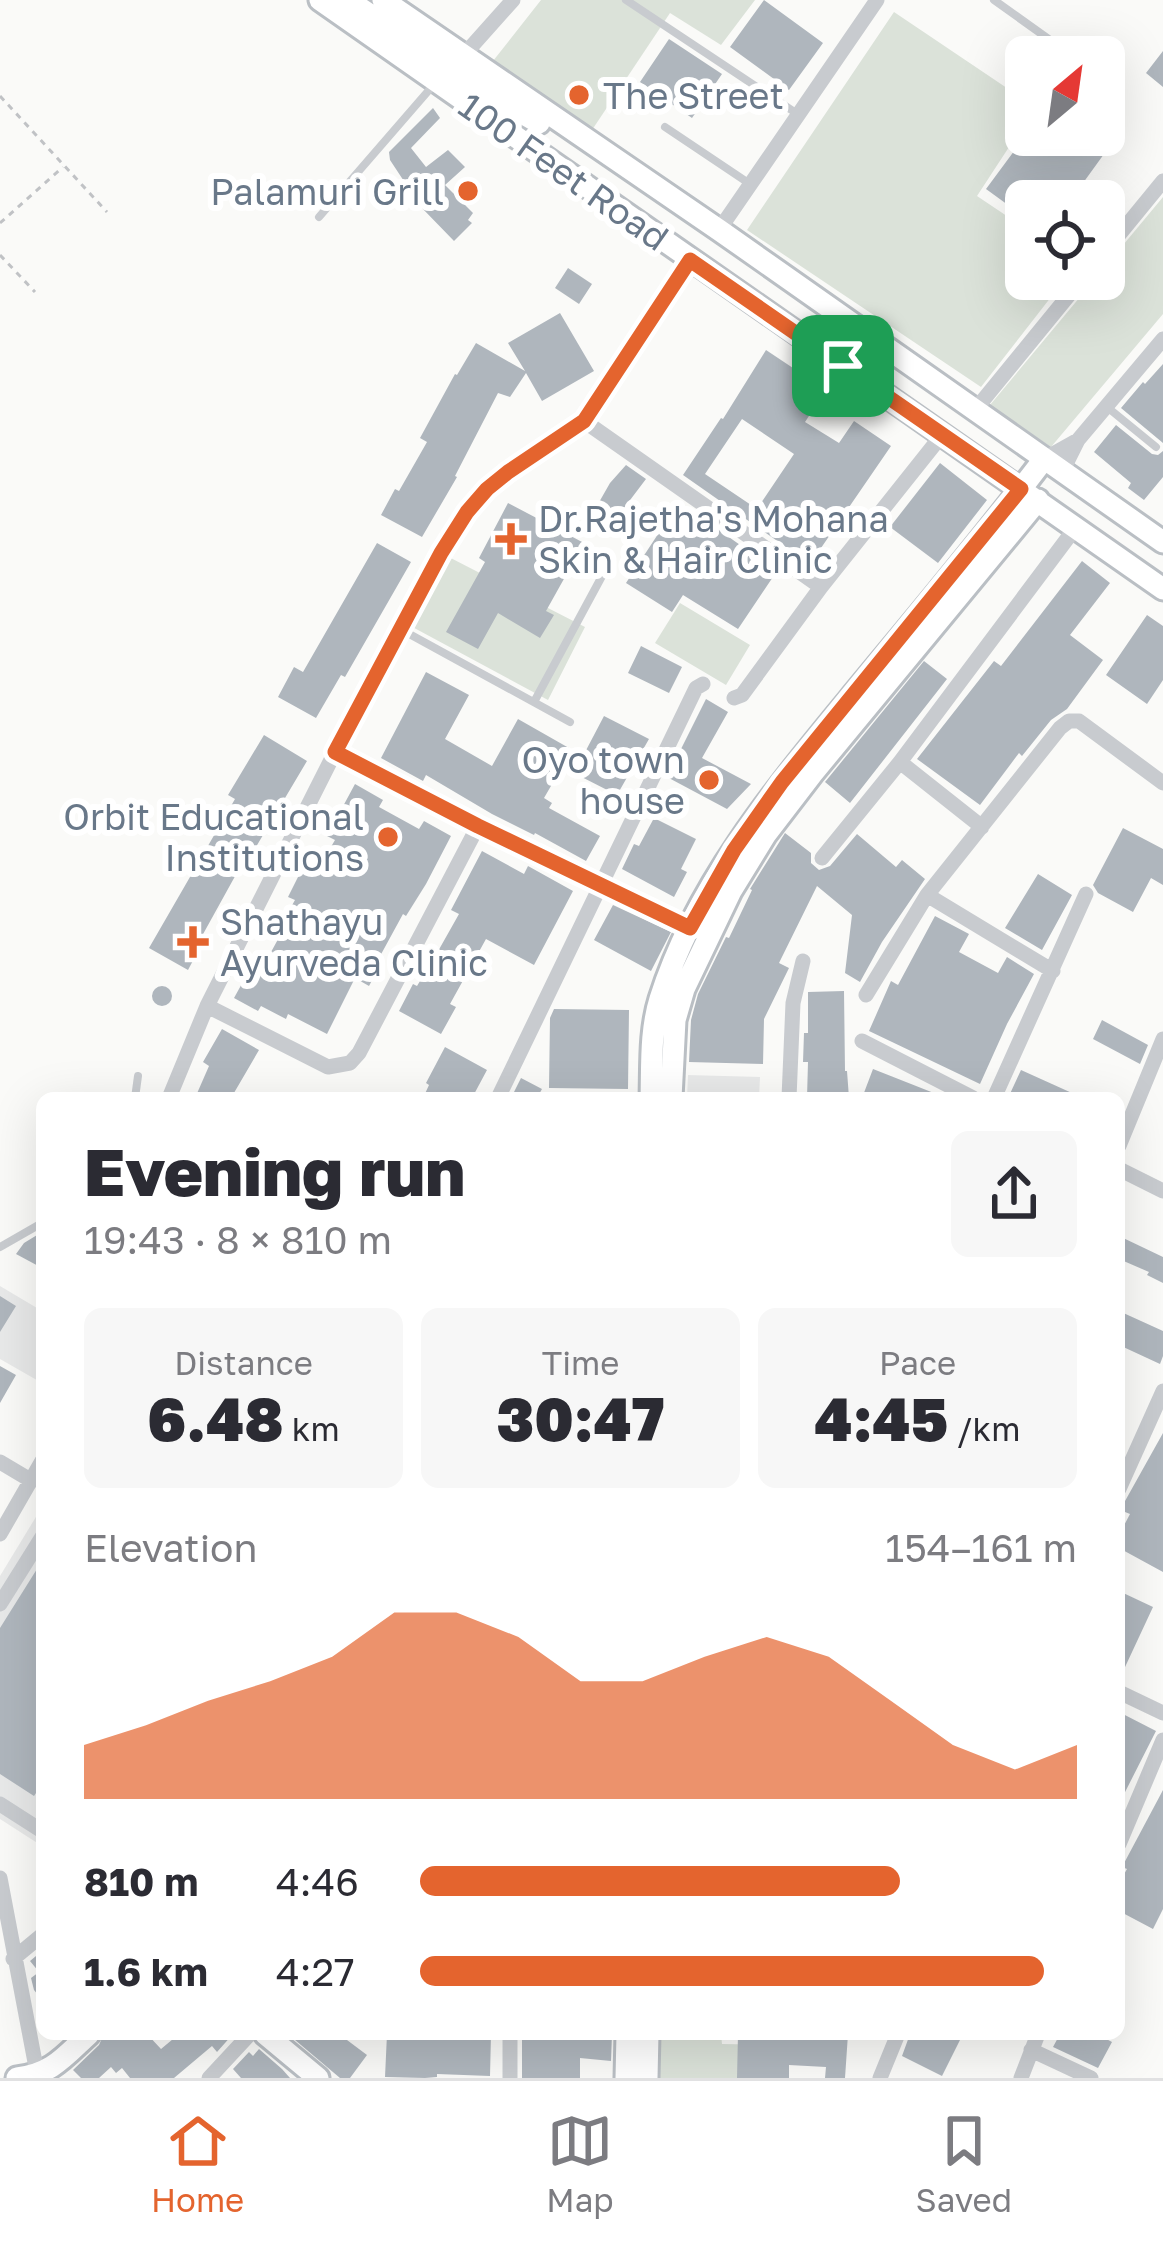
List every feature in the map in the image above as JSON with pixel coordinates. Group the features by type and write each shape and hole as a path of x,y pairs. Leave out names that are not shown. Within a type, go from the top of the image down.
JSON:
{"main road":[{"name":"100 Feet Road","path":"320,0 1163,589"},
{"path":"348,0 484,92 630,171"},
{"name":"100 Feet Road","path":"383,0 1163,542"},
{"path":"843,366 867,334"},
{"path":"651,1092 659,1000 699,932 766,834 1053,465"},
{"path":"671,1092 675,1020 699,932"},
{"path":"41,2076 82,2040"},
{"path":"272,2040 318,2078"},
{"path":"626,2078 627,2040"},
{"path":"647,2078 648,2040"}],"street":[{"path":"463,56 513,0"},
{"path":"719,230 871,2"},
{"path":"1125,227 1163,181"},
{"path":"171,1092 207,1006 441,553 487,489 584,421 690,260"},
{"path":"975,410 1065,300"},
{"path":"1053,465 1163,339"},
{"path":"584,421 821,587"},
{"path":"734,698 742,695 942,434"},
{"path":"822,858 1076,527"},
{"path":"501,1092 696,688 703,684"},
{"path":"866,995 927,895 1069,721 1079,721 1163,783"},
{"path":"335,752 699,932"},
{"path":"900,761 982,827"},
{"path":"207,1006 328,1066 350,1063 478,826"},
{"path":"997,1092 1086,894"},
{"path":"927,895 1053,970"},
{"path":"789,1092 794,1003 802,961"},
{"path":"1125,1131 1163,1039"},
{"path":"862,1041 961,1092"},
{"path":"1125,1172 1163,1191"},
{"path":"1125,1476 1163,1391"},
{"path":"0,1462 32,1481"},
{"path":"0,1534 36,1473"},
{"path":"0,1604 36,1547"},
{"path":"1125,1695 1163,1713"},
{"path":"1125,1830 1163,1740"},
{"path":"0,1804 36,1827"},
{"path":"0,1878 41,2076"},
{"path":"14,1959 36,1940"},
{"path":"209,2078 244,2040"},
{"path":"510,2040 510,2078"},
{"path":"880,2078 896,2040"},
{"path":"1021,2078 1035,2042 1091,2078"}],"lane":[{"path":"626,0 799,115"},
{"path":"994,0 1044,36"},
{"path":"319,217 437,81"},
{"path":"665,127 751,185"},
{"path":"1106,406 1156,447"},
{"path":"534,702 608,565"},
{"path":"402,630 570,722"},
{"path":"136,1092 138,1076"},
{"path":"0,1247 36,1226"}],"path":[{"path":"0,96 107,212"},
{"path":"0,223 65,166"},
{"path":"0,255 35,292"}],"shaded area":[{"name":"The Street","path":"541,0 755,0 721,45 670,13 592,130 493,61"},
{"path":"894,12 1005,87 1005,153 977,196 1005,215 1005,300 1049,300 981,387 747,230"},
{"path":"1163,197 1163,314 1051,447 990,405 1078,300 1125,300 1125,243"},
{"path":"441,553 585,627 548,700 405,623"},
{"path":"680,603 750,645 726,685 655,643"},
{"path":"688,1075 760,1077 759,1092 687,1092"},
{"path":"0,1286 36,1307 36,1380 0,1359"},
{"path":"36,1517 36,1842 0,1819 0,1576"},
{"path":"651,2040 784,2045 783,2078 650,2078"}],"building":[{"path":"764,0 823,43 789,90 730,47"},
{"path":"669,39 722,74 692,118 640,82"},
{"path":"1163,51 1163,87 1146,73"},
{"path":"433,108 440,118 411,148 426,167 448,150 465,167 445,185 473,213 468,220 472,223 454,241 421,207 390,160 389,152"},
{"path":"1010,156 1103,156 1085,180 1005,180 1005,203 986,189"},
{"path":"568,268 592,284 579,304 555,288"},
{"path":"560,313 594,371 542,401 526,373 510,397 498,393 422,537 381,515 427,442 420,438 476,343 525,371 508,343"},
{"path":"766,350 826,390 805,422 839,443 854,421 891,446 810,564 683,475","holes":["742,419 794,454 757,509 705,474"]},
{"path":"1163,364 1163,443 1121,408"},
{"path":"1116,425 1152,454 1163,451 1163,477 1144,500 1094,452"},
{"path":"940,463 987,500 938,563 890,527"},
{"path":"626,465 646,479 618,516 598,504"},
{"path":"679,502 777,571 738,629 683,595 672,612 626,583"},
{"path":"508,503 584,543 546,611 554,615 540,638 498,613 478,649 446,632 485,562 479,558"},
{"path":"377,543 411,562 316,718 278,697 294,667 303,672"},
{"path":"1082,561 1110,583 1070,635 1103,660 1067,709 1051,720 1022,756 1019,753 980,805 917,759 994,661 1001,666"},
{"path":"1147,615 1163,626 1163,680 1147,704 1106,675"},
{"path":"641,646 682,667 669,693 628,673"},
{"path":"924,661 947,679 850,803 825,782"},
{"path":"426,672 469,695 445,739 492,766 518,719 583,756 604,716 649,739 617,795 562,767 544,798 552,803 549,808 600,836 586,861 426,775 423,781 381,758"},
{"name":"Oyo town house","path":"706,699 728,712 702,758 751,784 727,809 667,777"},
{"path":"264,735 307,761 247,862 244,860 188,970 149,948 235,799 228,795"},
{"path":"355,784 383,800 379,807 419,829 424,821 451,836 426,884 403,914 369,986 355,978 327,1034 288,1014 286,1019 261,1006 258,1011 234,998 250,969 259,974 282,932 278,930 295,900 288,897 303,867 315,874 335,840 327,836"},
{"path":"654,818 696,839 674,897 622,869"},
{"path":"1123,828 1163,849 1163,885 1151,878 1133,912 1098,893 1093,885"},
{"path":"785,833 811,853 811,863 819,870 830,866 857,834 896,867 902,860 925,879 860,982 845,973 852,915 817,886 779,963 789,968 764,1019 763,1064 689,1062 698,994 750,889"},
{"path":"482,851 524,874 528,866 573,891 534,965 486,939 450,1004 456,1007 441,1034 399,1011 459,914 451,910"},
{"path":"1038,874 1072,895 1042,950 1005,928"},
{"path":"613,905 671,932 651,971 594,940"},
{"path":"935,916 969,934 959,952 998,973 1007,957 1034,974 980,1084 869,1031 891,981 898,985"},
{"path":"162,986 172,996 162,1006 152,996"},
{"path":"844,991 849,1092 807,1092 808,1062 803,1062 808,992"},
{"path":"554,1009 629,1010 628,1089 549,1088"},
{"path":"1102,1020 1148,1045 1140,1064 1093,1039"},
{"path":"222,1029 259,1050 234,1092 198,1092 209,1066 203,1062"},
{"path":"445,1047 487,1070 475,1092 426,1092"},
{"path":"873,1069 931,1092 864,1092"},
{"path":"1021,1070 1070,1092 1011,1092"},
{"path":"521,1078 542,1089 540,1092 514,1092"},
{"path":"36,1236 36,1265 16,1254"},
{"path":"1125,1239 1163,1257 1163,1283 1125,1262"},
{"path":"0,1296 16,1306 0,1332"},
{"path":"1125,1314 1163,1331 1160,1364 1125,1348"},
{"path":"0,1366 16,1375 0,1403"},
{"path":"1163,1433 1163,1572 1125,1551 1125,1524 1130,1514 1125,1512 1125,1501"},
{"path":"36,1571 34,1796 0,1774 0,1628"},
{"path":"1125,1594 1153,1607 1125,1667"},
{"path":"1125,1715 1156,1731 1125,1792"},
{"path":"1163,1790 1163,1909 1153,1929 1125,1914 1125,1861"},
{"path":"101,2040 153,2040 161,2049 172,2040 228,2040 217,2052 212,2046 174,2078 130,2078 122,2068 116,2073 111,2067 99,2078 81,2078 73,2070"},
{"path":"295,2040 347,2040 367,2055 350,2078 340,2078"},
{"path":"387,2040 491,2040 490,2076 385,2077"},
{"path":"522,2040 612,2040 611,2061 580,2058 580,2078 522,2078"},
{"path":"738,2040 848,2040 845,2078 825,2078 826,2067 789,2065 789,2078 737,2078"},
{"path":"908,2040 960,2040 942,2076 902,2056"},
{"path":"1057,2040 1112,2042 1098,2068 1053,2047"},
{"path":"259,2049 290,2078 241,2078 233,2069 249,2052 253,2056"}],"place":[{"name":"The Street","path":"579,95"},
{"name":"Palamuri Grill","path":"468,191"},
{"name":"Dr.Rajetha's Mohana Skin & Hair Clinic","path":"511,539"},
{"name":"Oyo town house","path":"709,780"},
{"name":"Orbit Educational Institutions","path":"388,837"},
{"name":"Shathayu Ayurveda Clinic","path":"193,942"}],"route":[{"path":"690,260 843,366 1021,489 782,782 734,850 690,928 335,752 467,512 508,472 584,421 690,260"}]}
